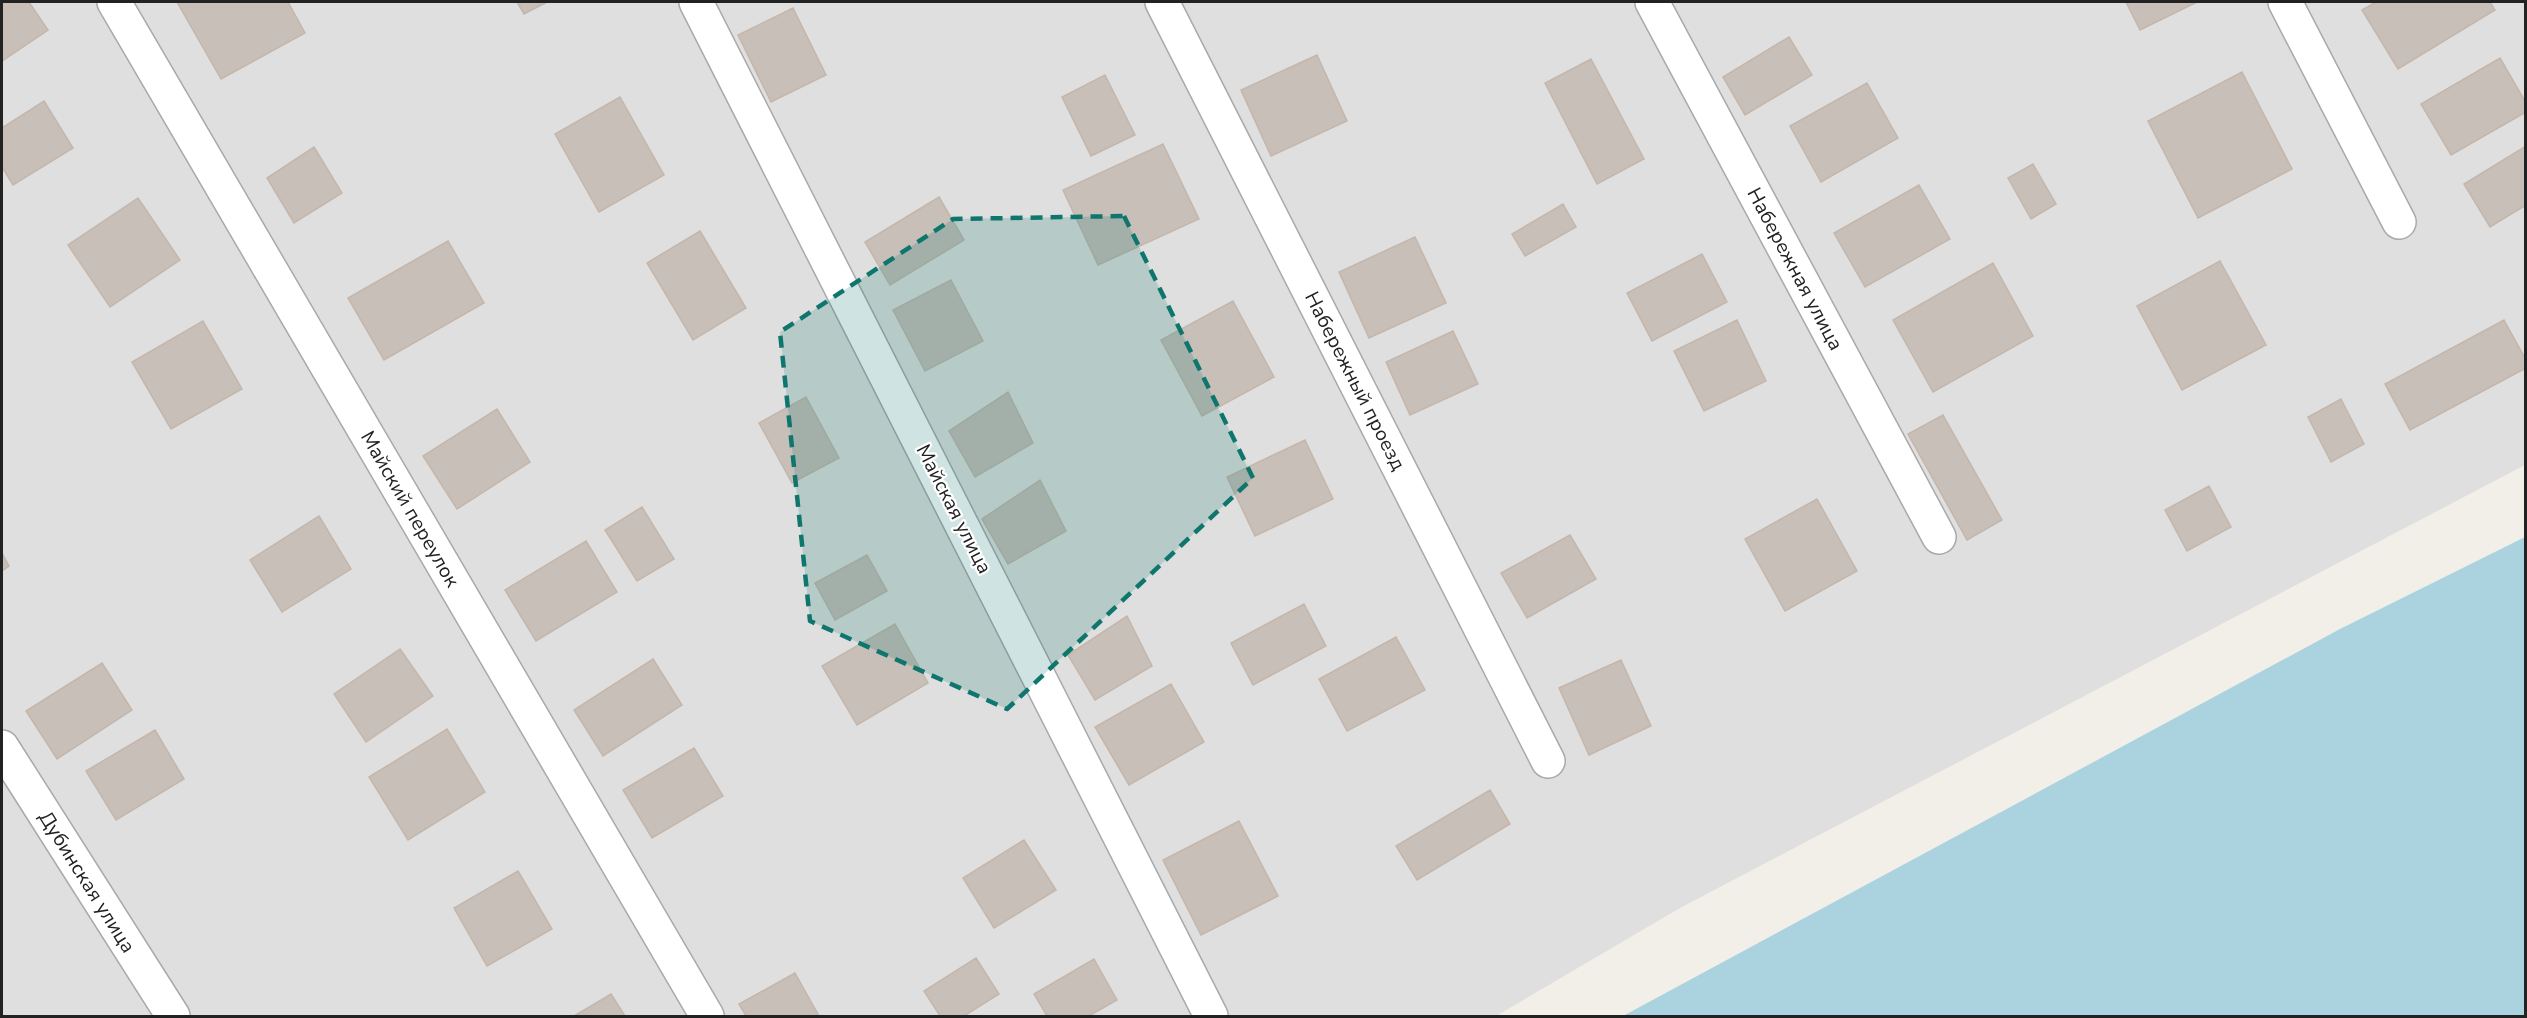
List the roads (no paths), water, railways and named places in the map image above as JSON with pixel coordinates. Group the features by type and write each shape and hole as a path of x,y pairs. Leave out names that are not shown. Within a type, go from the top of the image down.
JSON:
{"street":[{"name":"Майский переулок","path":"114,2 707,1017"},
{"name":"Майская улица","path":"696,2 1211,1017"},
{"name":"Набережный проезд","path":"1162,2 1548,761"},
{"name":"Набережная улица","path":"1652,2 1939,537"},
{"path":"2285,2 2399,222"},
{"name":"Дубинская улица","path":"2,747 173,1017"}],"water":[{"path":"2525,537 2525,1016 1623,1016 2340,629"}]}
